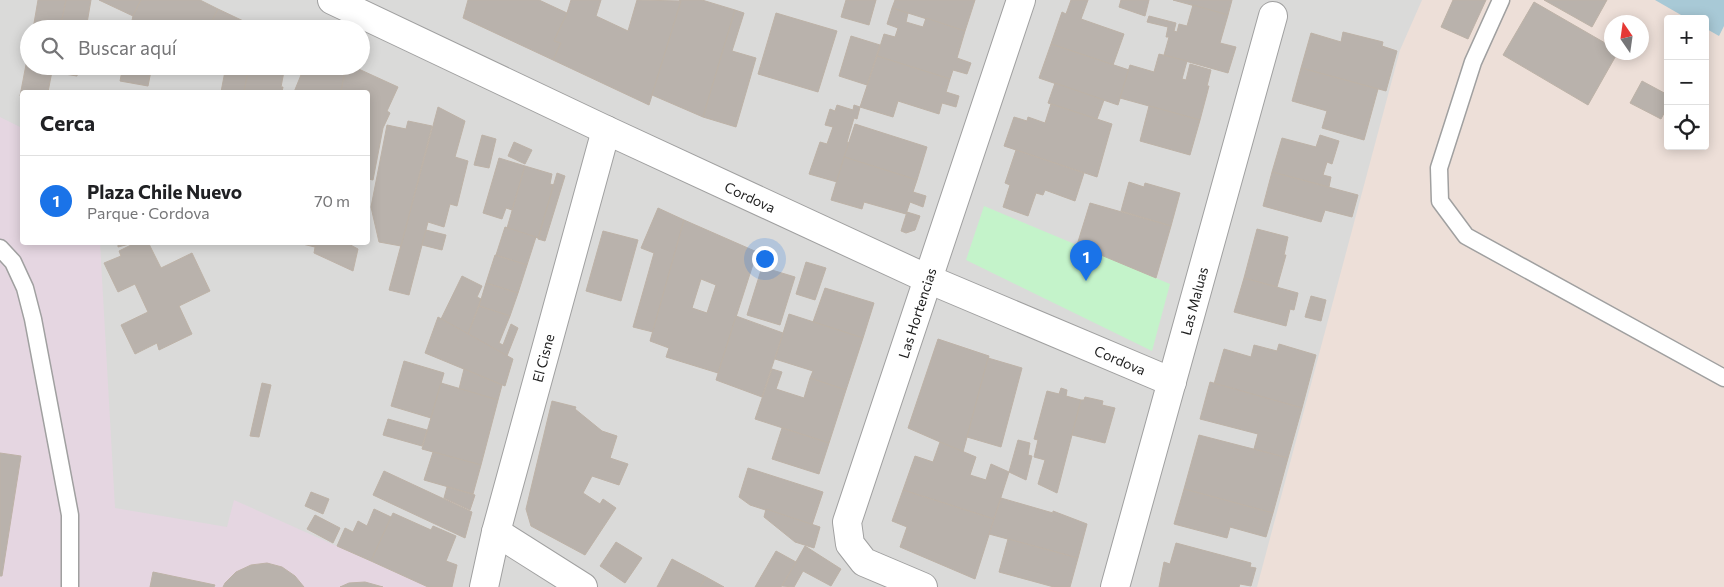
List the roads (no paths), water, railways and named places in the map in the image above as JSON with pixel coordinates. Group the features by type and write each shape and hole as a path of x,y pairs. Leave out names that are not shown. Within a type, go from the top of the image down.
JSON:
{"street":[{"name":"Las Hortencias","path":"923,587 864,562 850,544 847,522 1021,0"},
{"name":"Cordova","path":"339,1 606,130 928,279 1172,382"},
{"name":"Las Maluas","path":"1115,587 1273,16"},
{"name":"El Cisne","path":"484,587 496,532 606,130"},
{"path":"496,532 583,587"}],"lane":[{"path":"1501,0 1473,62 1439,168 1440,201 1466,236 1724,378"},
{"path":"0,248 13,262 25,288 34,319 70,516 70,587"}],"water":[{"path":"1655,0 1724,0 1724,26 1719,36 1709,30 1709,15 1681,15"}],"place":[{"name":"Plaza Chile Nuevo","path":"1086,281"}]}
